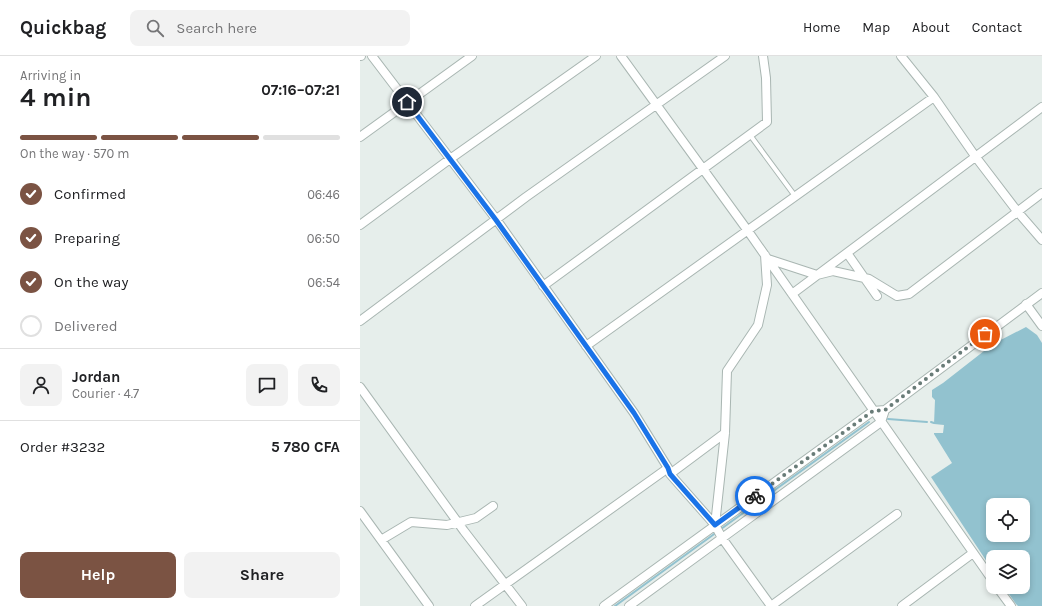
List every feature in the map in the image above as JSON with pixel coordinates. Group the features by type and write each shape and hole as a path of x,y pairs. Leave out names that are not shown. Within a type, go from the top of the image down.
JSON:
{"street":[{"path":"372,56 496,220 634,413 668,471 718,531 771,606 897,514"},
{"path":"360,137 472,56"},
{"path":"360,225 450,159 596,56"},
{"path":"621,56 748,231 986,571"},
{"path":"360,321 496,220 725,56"},
{"path":"543,286 767,122 766,78 763,56"},
{"path":"901,56 934,97 1017,211 1042,240"},
{"path":"586,346 934,97"},
{"path":"792,294 1042,107"},
{"path":"766,257 817,275 833,271 869,279 897,296 909,294 1042,193"},
{"path":"847,253 876,296"},
{"path":"718,531 725,433 726,371 758,325 767,285 766,257"},
{"path":"629,606 718,531 873,411 885,410 1042,293"},
{"path":"1026,304 1042,326"},
{"path":"360,387 504,585 522,606"},
{"path":"604,606 881,422 885,410"},
{"path":"475,606 725,433"},
{"path":"381,540 411,522 447,526 476,518 493,506"},
{"path":"360,511 428,606"},
{"path":"902,606 973,553"},
{"path":"1002,594 1011,606"}],"lane":[{"path":"750,135 795,196"}],"water":[{"path":"1026,327 1037,335 1042,343 1042,606 1018,606 1009,594 1030,594 1030,550 986,550 986,560 931,477 952,463 934,434 943,433 944,425 934,424 935,400 932,397 932,390 993,344"}],"waterway":[{"path":"888,419 927,422"},
{"path":"721,529 869,422"},
{"path":"615,606 717,532"}],"way so far":[{"path":"755,496 873,411 885,410 985,334"}],"route":[{"path":"407,102 496,220 634,413 668,468 670,474 715,525 755,496"}]}
